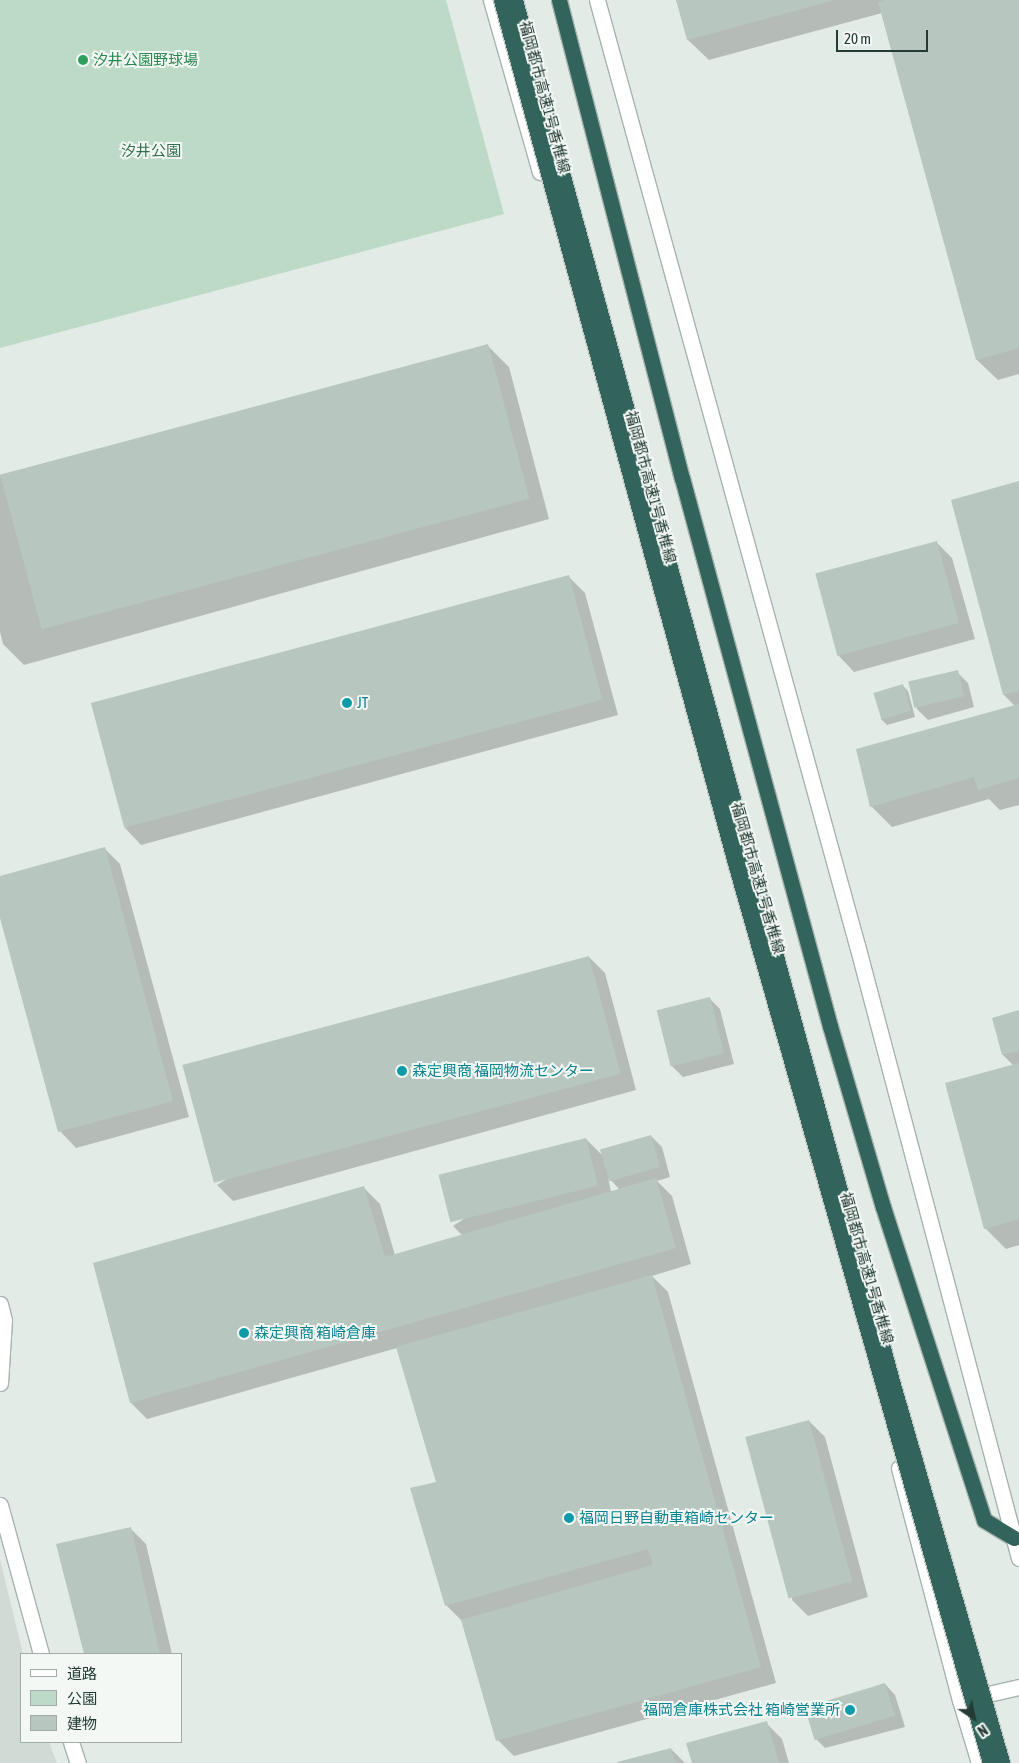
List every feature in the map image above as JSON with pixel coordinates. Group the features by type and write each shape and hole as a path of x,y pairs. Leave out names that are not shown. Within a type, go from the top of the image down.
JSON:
{"highway":[{"name":"福岡都市高速1号香椎線","path":"501,0 735,863 990,1763"},
{"name":"福岡都市高速1号香椎線","path":"515,0 892,1381 1002,1763"},
{"path":"559,0 684,488 830,1026 883,1207 984,1520 1014,1538"}],"street":[{"path":"491,0 619,443 866,1336 960,1700 980,1763"},
{"path":"597,0 859,955 1019,1558"},
{"path":"0,1304 4,1320 0,1383"},
{"path":"0,1505 41,1653"},
{"path":"960,1700 1019,1687"},
{"path":"71,1743 78,1763"}],"shaded area":[{"path":"0,1559 23,1653 20,1653 20,1743 49,1743 57,1763 0,1763"}],"green space":[{"name":"汐井公園","path":"0,0 446,0 504,214 0,348"}],"building":[{"path":"676,0 831,0 831,1 687,40"},
{"path":"884,0 1019,0 1019,348 976,360 878,2"},
{"path":"488,344 529,499 42,629 0,475"},
{"path":"1019,481 1019,691 1003,695 951,500"},
{"path":"937,541 959,623 837,656 815,574"},
{"name":"JT","path":"569,575 602,700 124,828 91,703"},
{"path":"958,670 964,696 914,708 908,681"},
{"path":"903,684 911,711 882,720 873,693"},
{"path":"1019,704 1019,778 978,790 974,777 870,807 856,749"},
{"path":"105,847 173,1101 58,1132 0,918 0,876"},
{"name":"森定興商 福岡物流センター","path":"589,956 621,1074 214,1183 182,1065"},
{"path":"710,997 724,1053 671,1067 657,1010"},
{"path":"1019,1010 1019,1051 1002,1055 992,1018"},
{"path":"1019,1063 1019,1219 984,1229 945,1083"},
{"path":"651,1135 660,1167 609,1181 600,1150"},
{"path":"586,1138 598,1186 450,1222 439,1175"},
{"name":"森定興商 箱崎倉庫","path":"656,1178 676,1248 130,1403 93,1263 364,1186 385,1257"},
{"name":"福岡日野自動車箱崎センター","path":"652,1275 761,1667 496,1741 461,1620 653,1565 648,1549 445,1606 410,1488 436,1482 396,1347"},
{"path":"809,1420 852,1581 788,1598 745,1437"},
{"path":"131,1527 160,1653 84,1653 56,1544"},
{"name":"福岡倉庫株式会社 箱崎営業所","path":"885,1683 895,1716 815,1740 805,1708"},
{"path":"767,1721 779,1763 692,1763 686,1743"},
{"path":"671,1748 676,1763 617,1763 617,1762"}],"place":[{"name":"汐井公園野球場","path":"83,60"},
{"name":"JT","path":"347,703"},
{"name":"森定興商 福岡物流センター","path":"402,1071"},
{"name":"森定興商 箱崎倉庫","path":"244,1333"},
{"name":"福岡日野自動車箱崎センター","path":"569,1518"},
{"name":"福岡倉庫株式会社 箱崎営業所","path":"850,1710"}]}
